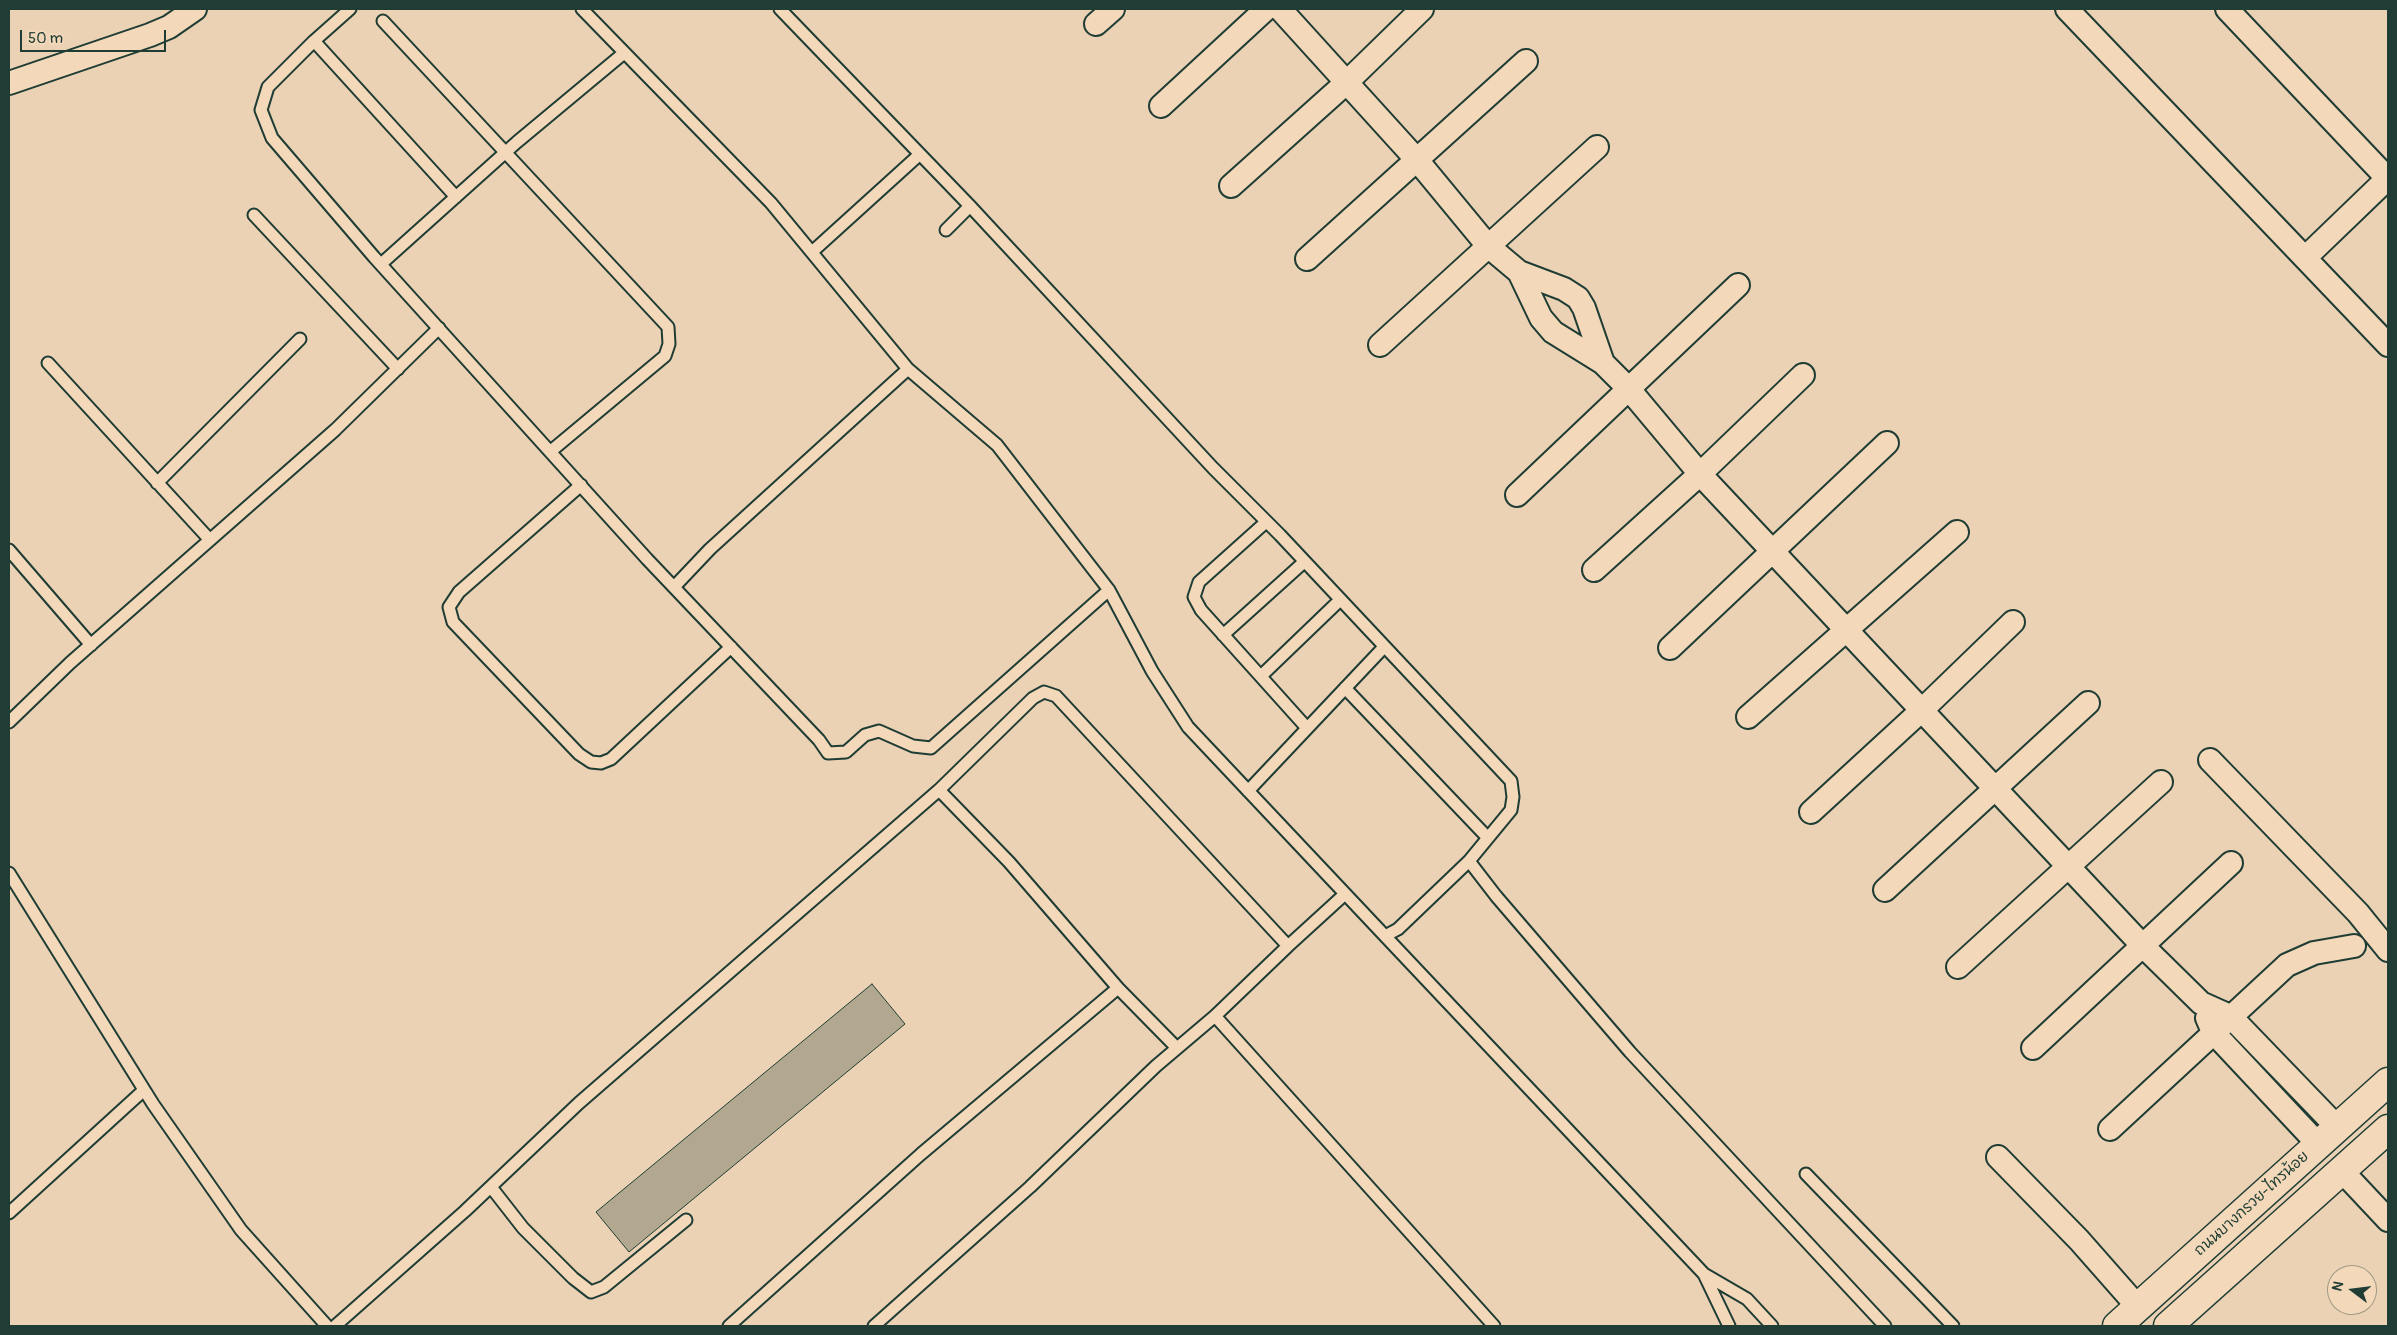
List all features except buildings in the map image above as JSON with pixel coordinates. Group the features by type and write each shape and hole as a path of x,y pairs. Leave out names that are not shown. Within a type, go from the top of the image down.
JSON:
{"main road":[{"name":"ถนนบางกรวย-ไทรน้อย","path":"2117,1326 2388,1082"},
{"path":"2168,1326 2388,1129"}],"street":[{"path":"9,83 150,35 169,27 195,9"},
{"path":"1096,24 1113,9"},
{"path":"1162,106 1266,9"},
{"path":"1280,9 1417,160 1488,246 1519,272 1564,289 1578,298 1584,308 1603,363"},
{"path":"1231,186 1346,82 1422,9"},
{"path":"2067,9 2388,345"},
{"path":"2226,9 2388,178 2305,258"},
{"path":"1307,259 1526,61"},
{"path":"1380,345 1597,147"},
{"path":"1519,272 1541,318 1553,332 1603,363 1628,388 1700,474 2142,945 2201,1003 2230,1016 2327,1136"},
{"path":"1517,495 1738,285"},
{"path":"1594,570 1700,474 1803,375"},
{"path":"1670,648 1887,443"},
{"path":"1748,717 1846,628 1957,532"},
{"path":"1811,812 1922,710 2013,622"},
{"path":"1885,890 1996,790 2088,703"},
{"path":"2210,760 2358,913 2388,950"},
{"path":"1958,967 2161,782"},
{"path":"2033,1048 2231,864"},
{"path":"2110,1129 2287,965 2314,953 2354,946"},
{"path":"2201,1003 2213,1032 2327,1136"},
{"path":"1998,1157 2078,1240 2138,1308"},
{"path":"2342,1170 2388,1220"}],"lane":[{"path":"350,9 314,41 268,87 261,110 272,138 381,264 674,587 819,740 828,753 846,752 865,735 880,731 913,746 931,748 1109,590"},
{"path":"780,9 970,206 1214,468 1511,781 1513,797 1511,810 1469,861 1398,929 1385,936"},
{"path":"585,10 624,53 771,203 908,369 997,445 1109,590 1152,671 1188,727 1704,1274 1747,1299 1772,1326"},
{"path":"383,20 668,327 669,344 665,356 551,451"},
{"path":"314,41 456,198"},
{"path":"381,264 506,152 624,53"},
{"path":"812,252 919,155"},
{"path":"946,230 970,206"},
{"path":"254,215 398,369"},
{"path":"9,722 91,645 335,430 439,328"},
{"path":"157,483 300,339"},
{"path":"48,363 210,540"},
{"path":"674,587 710,549 908,369"},
{"path":"580,484 459,592 449,607 453,622 579,754 591,762 601,763 610,759 731,647"},
{"path":"1266,522 1199,582 1194,597 1201,610 1307,728"},
{"path":"9,550 91,645"},
{"path":"1223,635 1304,562"},
{"path":"1260,676 1340,600"},
{"path":"1248,791 1384,647"},
{"path":"1345,688 1488,838"},
{"path":"335,1326 579,1103 939,790 1033,698 1044,692 1056,696 1288,946"},
{"path":"939,790 1015,869 1118,988 1177,1048"},
{"path":"1469,861 1496,896 1630,1052 1885,1326"},
{"path":"9,873 144,1090 242,1230 327,1326"},
{"path":"874,1326 1030,1187 1177,1048 1215,1016 1345,894"},
{"path":"729,1326 921,1154 1118,988"},
{"path":"1215,1016 1494,1326"},
{"path":"9,1213 144,1090"},
{"path":"1806,1174 1953,1326"},
{"path":"490,1186 523,1228 573,1278 591,1292 604,1287 686,1220"},
{"path":"1704,1274 1729,1326"}]}
